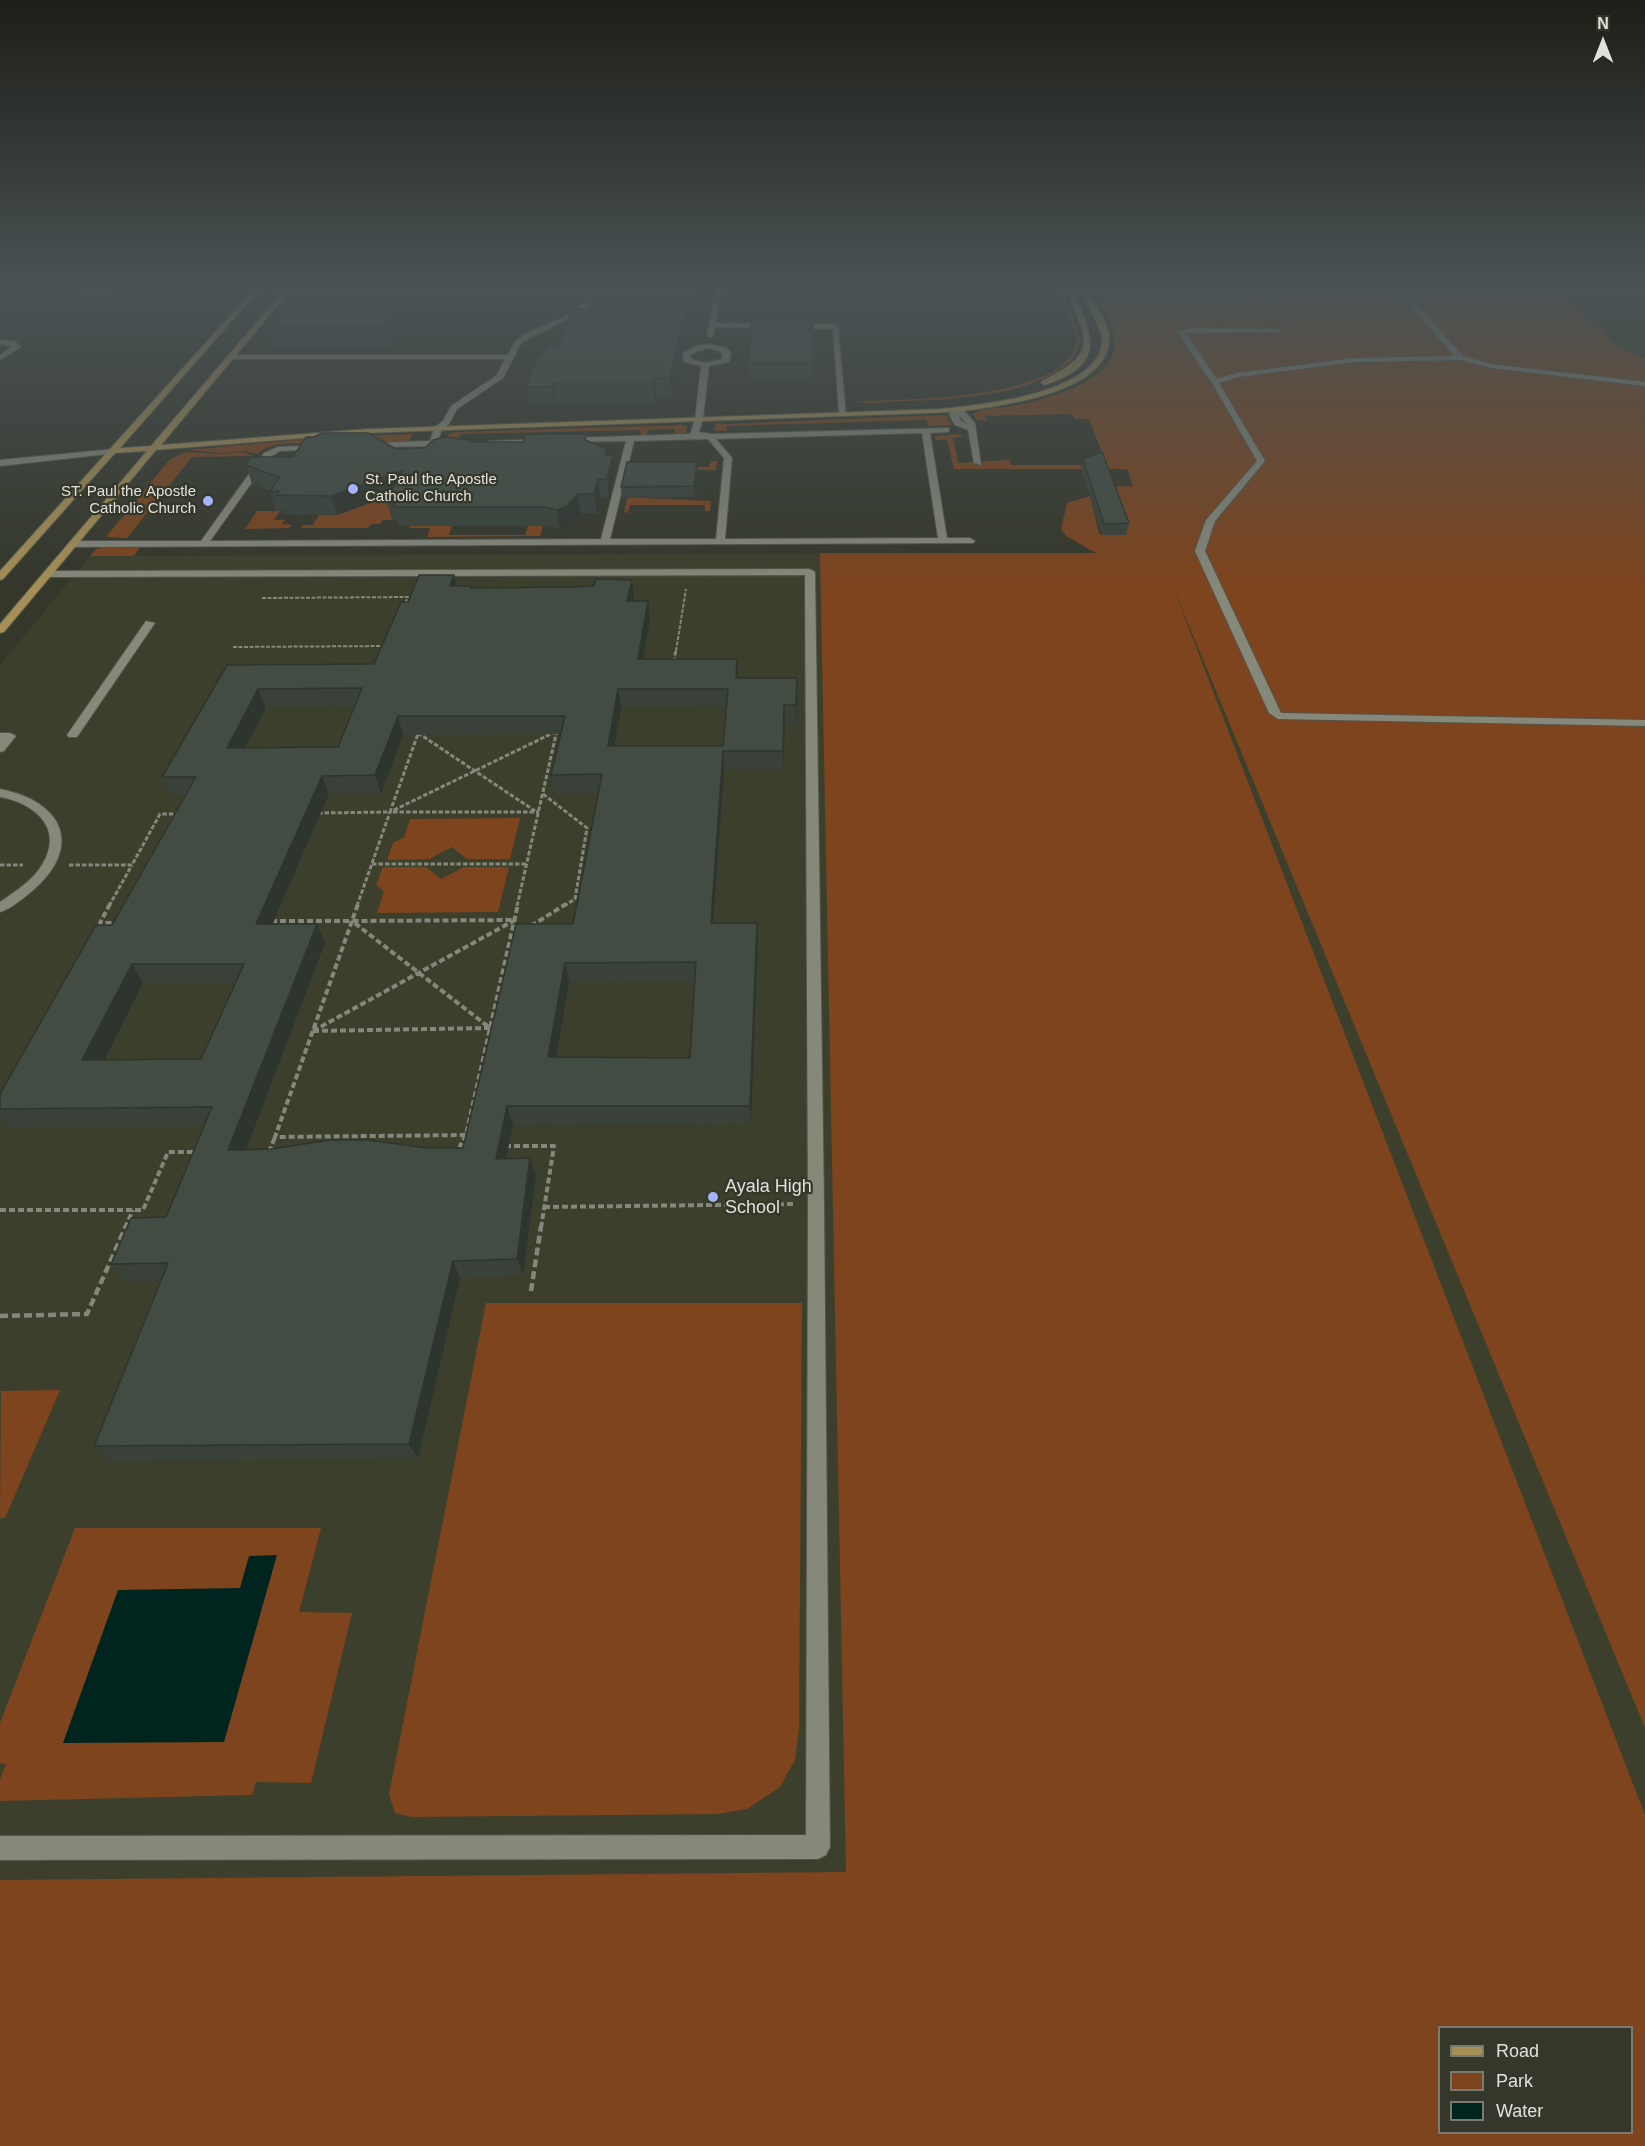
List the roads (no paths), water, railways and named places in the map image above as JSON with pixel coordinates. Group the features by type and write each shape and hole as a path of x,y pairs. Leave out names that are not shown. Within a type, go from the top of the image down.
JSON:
{"main road":[{"path":"0,577 170,388"},
{"path":"0,630 204,388"},
{"path":"842,411 973,401 1031,388"},
{"path":"114,451 318,434 438,428 842,411 958,410 1002,404 1057,388"},
{"path":"156,446 166,442 299,429 446,422 699,416"}],"street":[{"path":"433,443 438,428 446,422 454,408 485,388"},
{"path":"702,388 694,434 710,436"},
{"path":"840,388 842,411"},
{"path":"1219,388 1261,460 1211,520 1200,551 1268,701 1278,716 1645,723"},
{"path":"958,410 953,415 957,423 970,428 978,463"},
{"path":"699,416 710,426 710,436 728,458 720,542"},
{"path":"926,430 943,541"},
{"path":"558,441 946,430"},
{"path":"605,542 630,440"},
{"path":"476,443 546,441"},
{"path":"360,446 456,444"},
{"path":"204,543 261,461 270,453 278,449 325,447"},
{"path":"0,463 114,451"},
{"path":"73,544 970,541"},
{"path":"0,1848 818,1847 816,1204 810,572 47,574"},
{"path":"73,735 150,623"},
{"path":"0,736 10,736 0,749"},
{"path":"0,793 31,801 51,820 56,847 48,865 27,887 0,908"}],"water":[{"path":"277,1555 224,1742 63,1743 118,1590 240,1588 249,1556"}],"place":[{"name":"St. Paul the Apostle Catholic Church","path":"353,489"},
{"name":"ST. Paul the Apostle Catholic Church","path":"208,501"},
{"name":"Ayala High School","path":"713,1197"}]}
